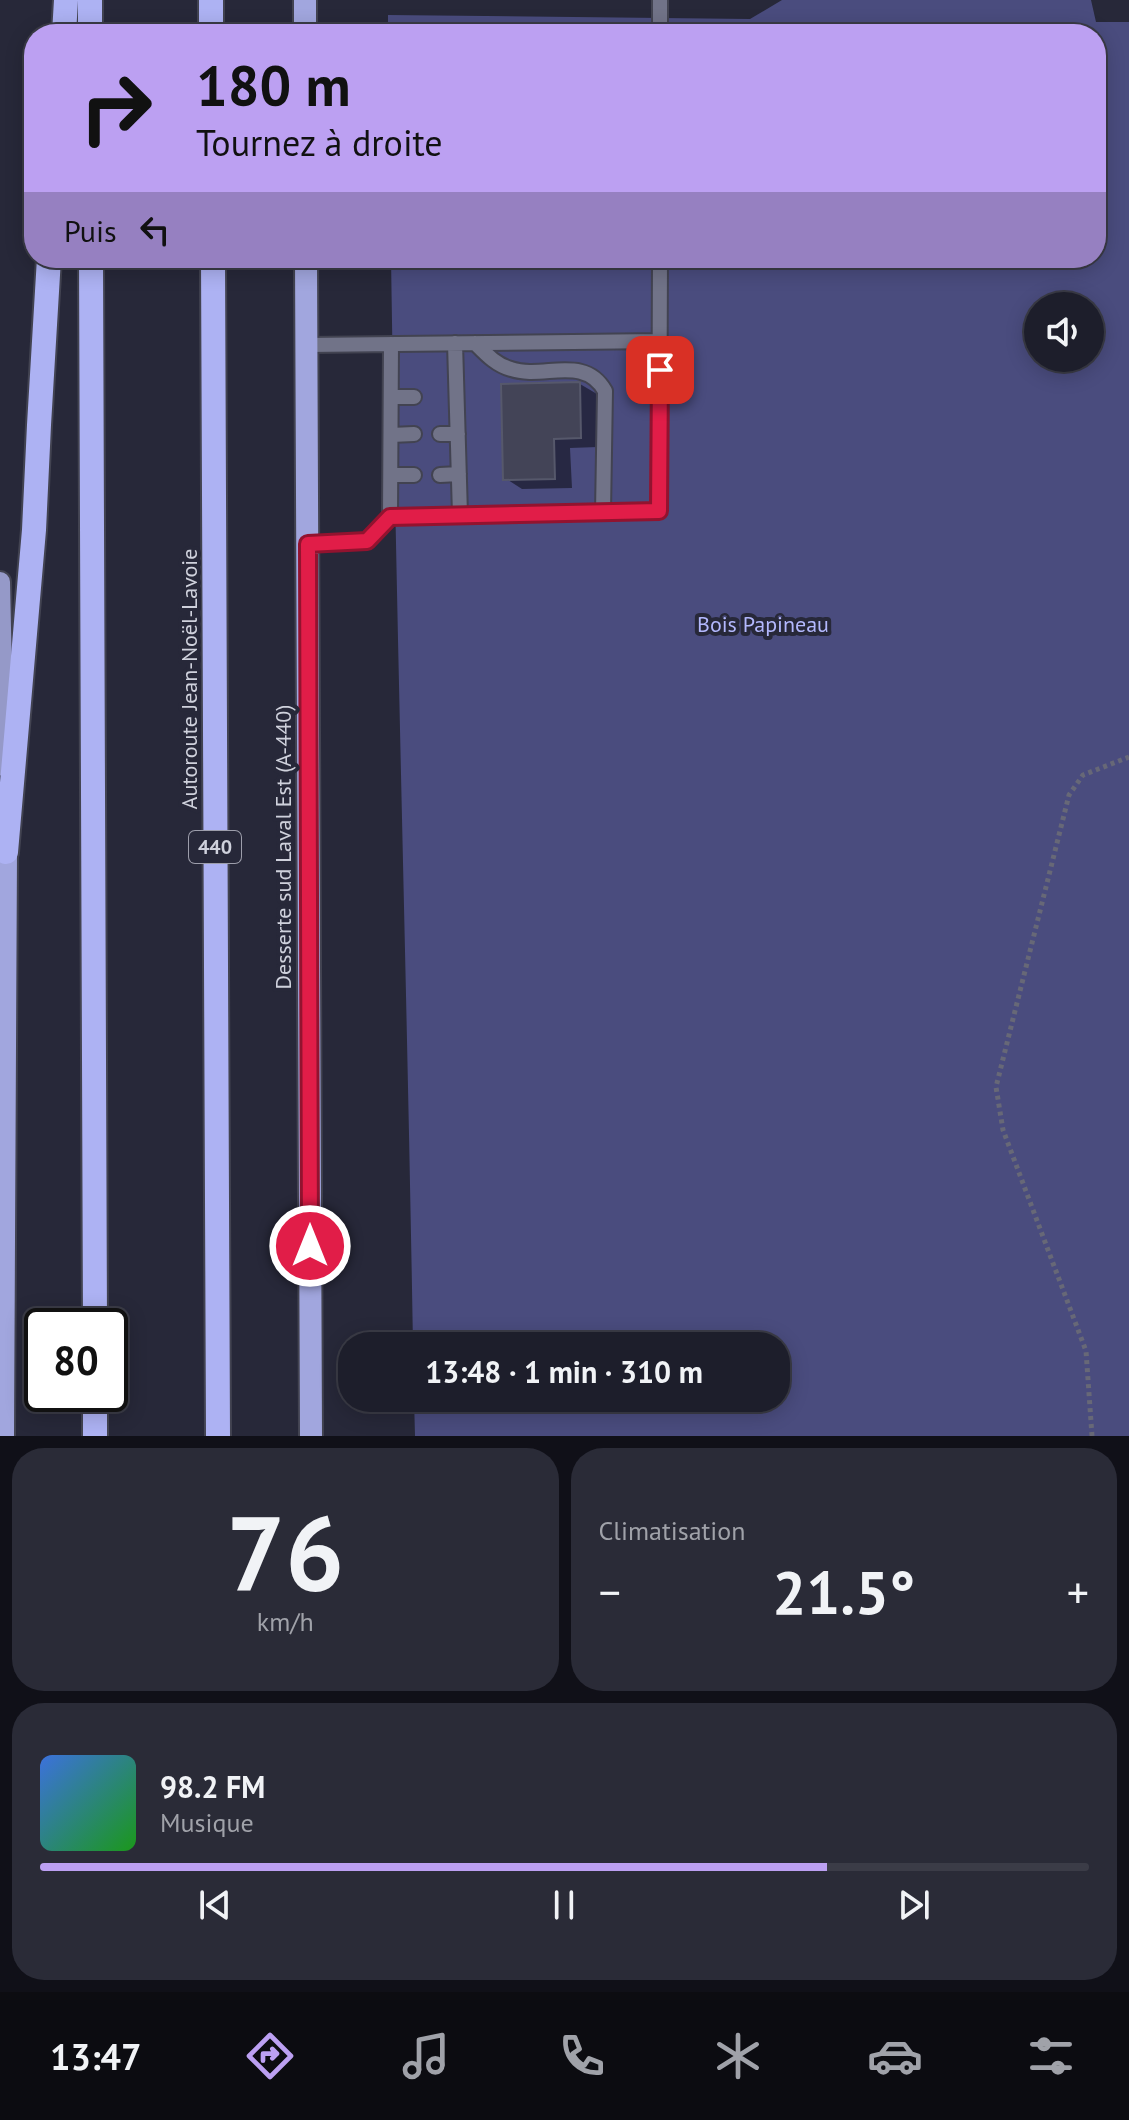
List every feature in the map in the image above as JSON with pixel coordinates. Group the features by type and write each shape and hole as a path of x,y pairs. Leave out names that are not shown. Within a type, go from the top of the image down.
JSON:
{"highway":[{"path":"65,24 66,0"},
{"path":"90,0 90,24"},
{"path":"211,0 211,24"},
{"path":"305,0 305,24"},
{"path":"3,1436 6,852 34,530 48,268"},
{"path":"91,268 95,1308"},
{"name":"Autoroute Jean-Noël-Lavoie","path":"213,268 218,1436"},
{"name":"Desserte sud Laval Est (A-440)","path":"306,268 311,1436"},
{"path":"95,1412 95,1436"}],"main road":[{"path":"0,582 6,852"}],"lane":[{"path":"660,0 660,24"},
{"path":"390,517 659,511 660,268"},
{"path":"307,345 660,341"},
{"path":"455,343 460,515"},
{"path":"475,343 497,363 514,371 577,371 589,374 600,382 605,391 603,512"},
{"path":"308,544 367,541 390,517 391,344"},
{"path":"440,397 457,396"},
{"path":"391,397 414,397"},
{"path":"391,435 414,434"},
{"path":"440,434 458,434"},
{"path":"440,475 459,474"},
{"path":"392,475 414,475"}],"path":[{"path":"1092,1436 1086,1351 1003,1130 996,1087 1069,795 1083,775 1129,757"}],"green space":[{"name":"Bois Papineau","path":"782,0 1091,0 1096,22 1129,22 1129,1436 415,1436 414,1412 790,1412 790,1332 413,1332 391,268 1106,268 1106,24 388,24 388,15 750,19"}],"building":[{"path":"580,382 581,438 554,439 555,479 503,480 501,384"}],"route":[{"path":"310,1246 308,544 367,541 390,517 659,511 660,370"}]}
